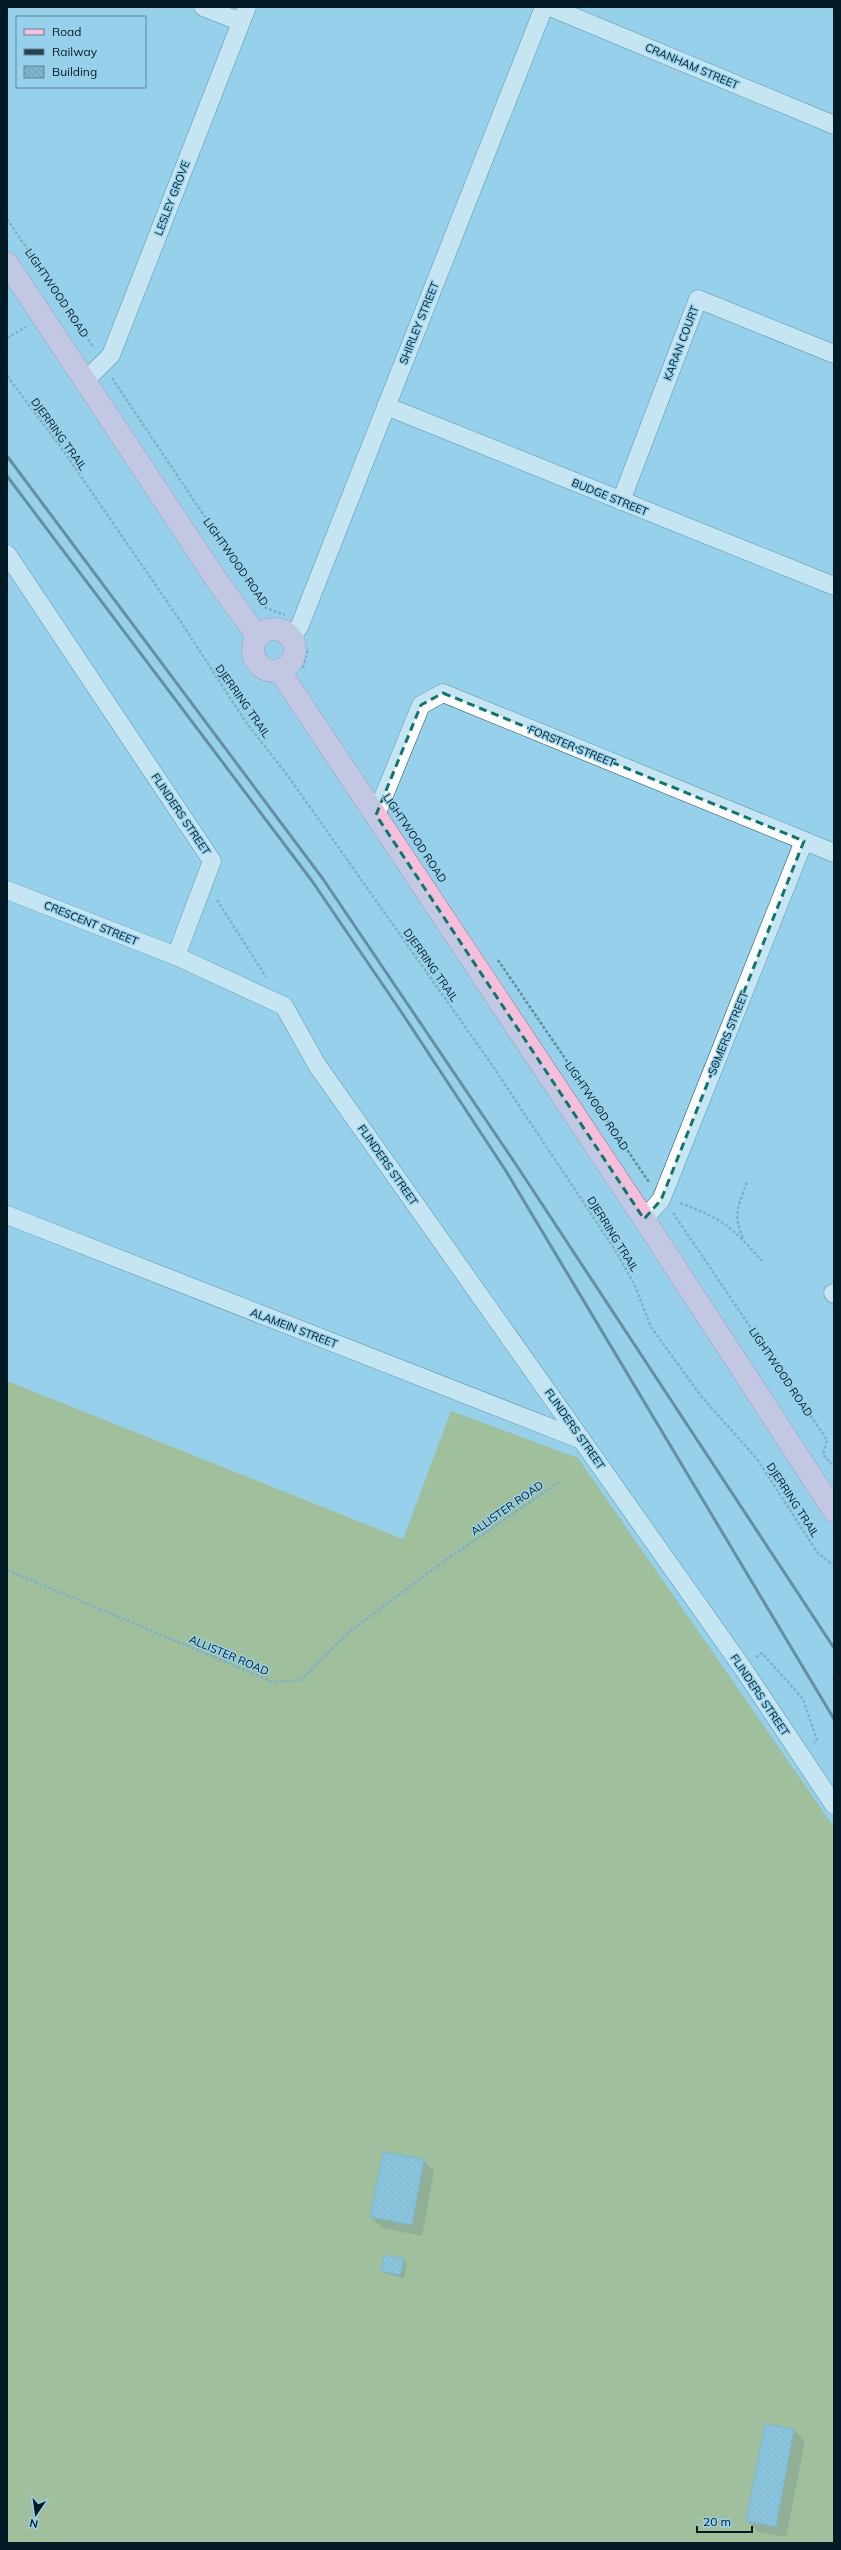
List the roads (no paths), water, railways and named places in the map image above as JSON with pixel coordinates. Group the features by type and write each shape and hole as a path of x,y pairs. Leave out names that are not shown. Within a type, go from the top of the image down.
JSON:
{"main road":[{"path":"7,263 218,582 258,637"},
{"path":"275,629 287,633 296,632 294,658 290,663 279,670 272,670 259,664 254,651 258,637 268,630 275,629"},
{"name":"LIGHTWOOD ROAD","path":"279,670 644,1219 834,1512"}],"street":[{"path":"203,7 244,14"},
{"name":"SHIRLEY STREET","path":"296,632 544,7"},
{"name":"CRANHAM STREET","path":"550,7 834,125"},
{"name":"LESLEY GROVE","path":"85,381 111,355 244,14"},
{"name":"KARAN COURT","path":"620,501 698,299 834,354"},
{"name":"BUDGE STREET","path":"386,406 834,586"},
{"name":"FLINDERS STREET","path":"7,554 212,861 176,956 284,1006 317,1065 742,1667 834,1805"},
{"name":"FORSTER STREET","path":"376,815 421,705 443,693 834,853"},
{"name":"SOMERS STREET","path":"644,1219 661,1200 804,841"},
{"name":"CRESCENT STREET","path":"7,890 176,956"},
{"name":"ALAMEIN STREET","path":"7,1215 582,1440"}],"railway":[{"path":"7,456 323,879 515,1163 834,1648"},
{"path":"7,476 312,881 400,1010 506,1171 834,1719"}]}
